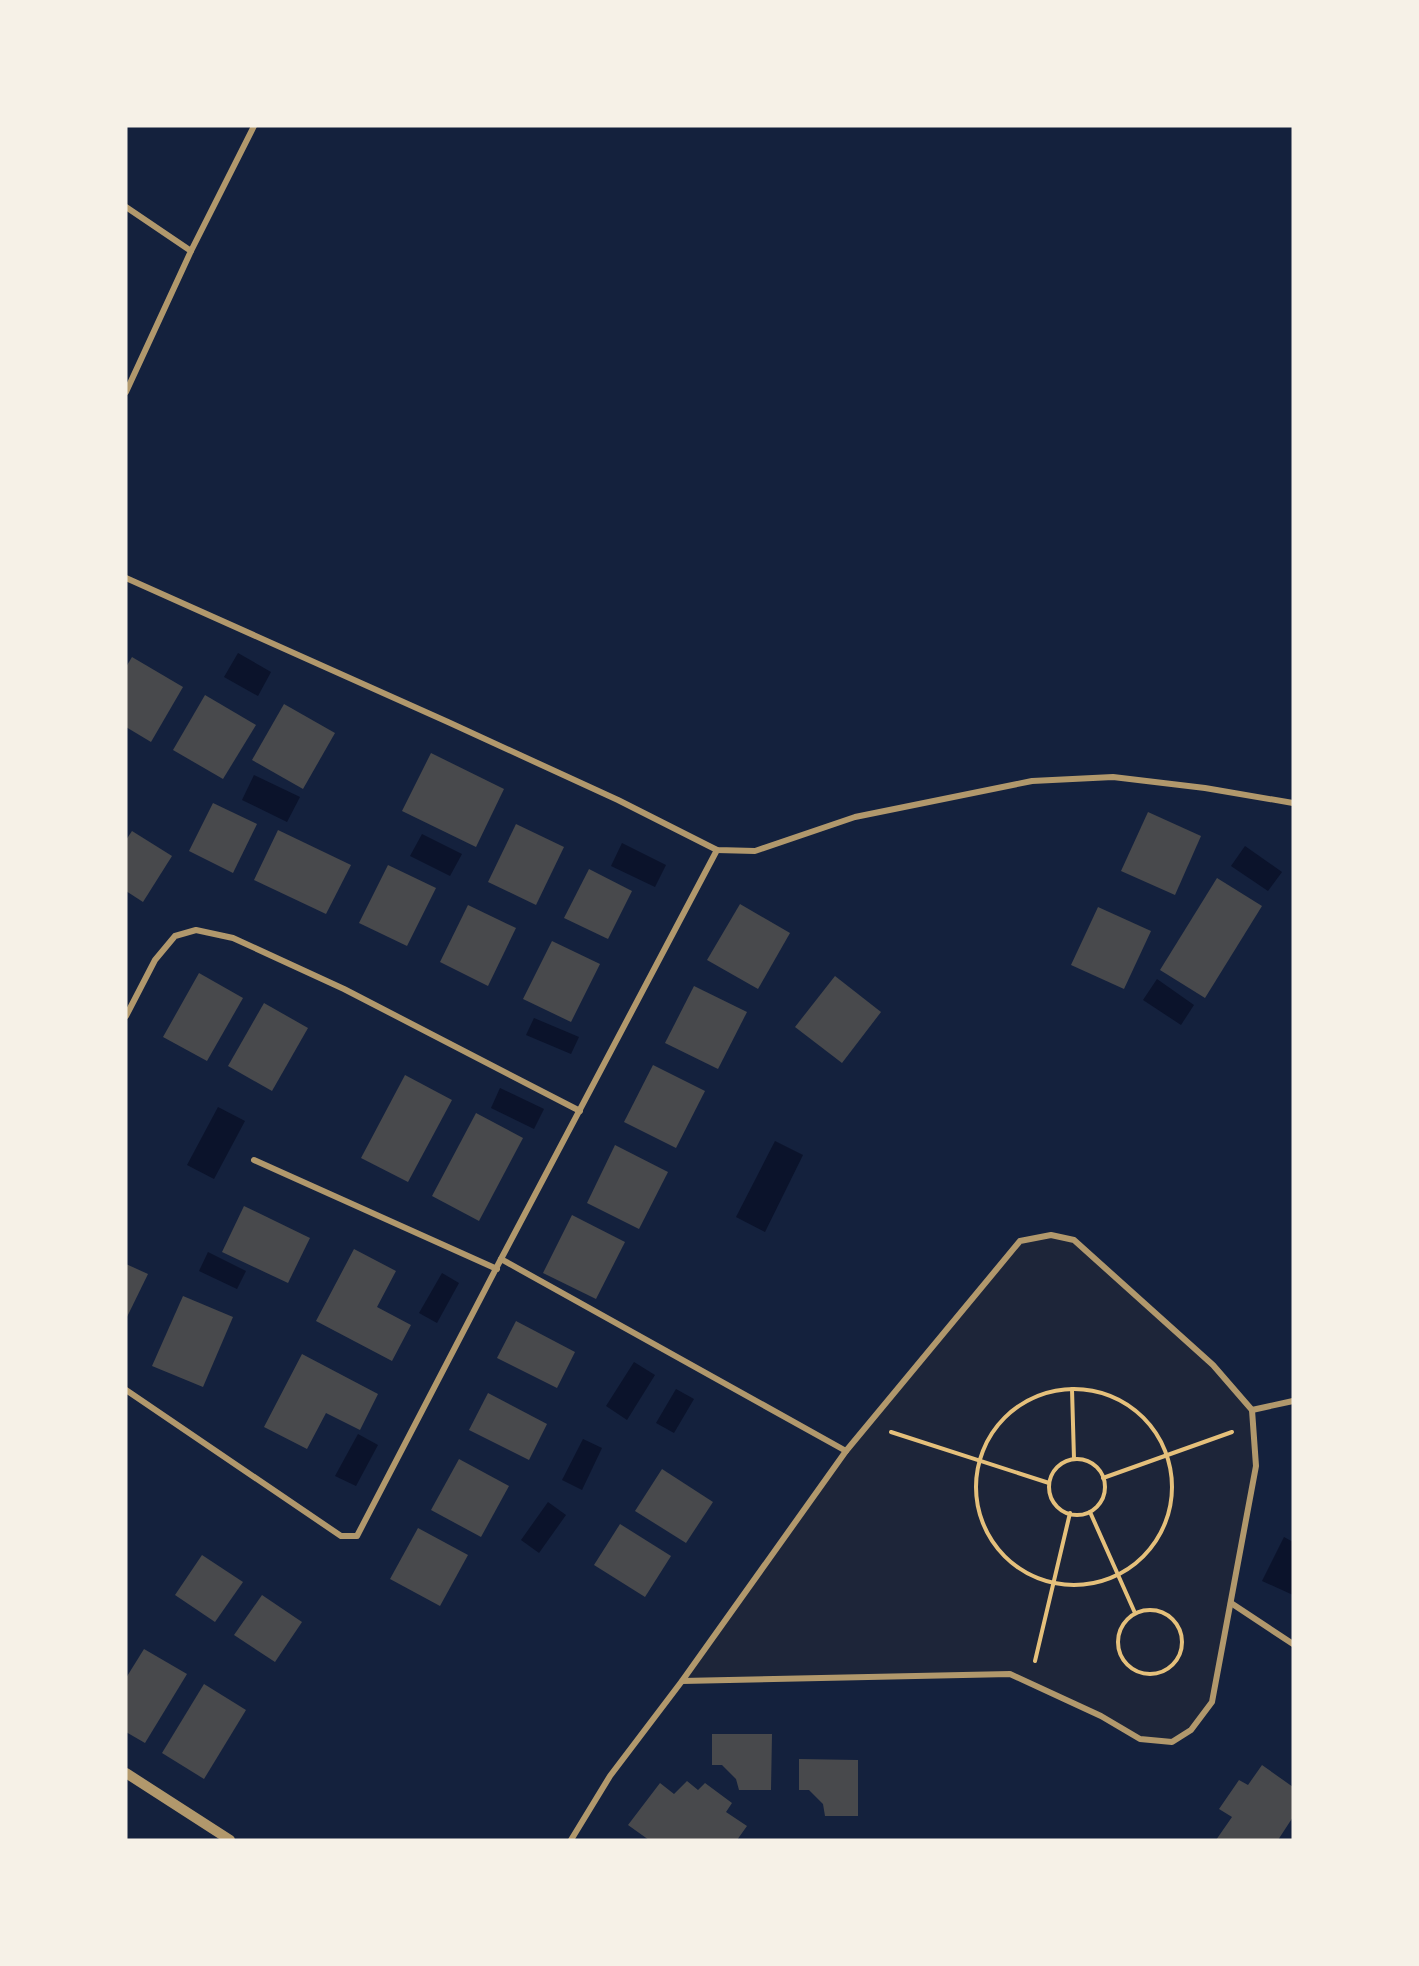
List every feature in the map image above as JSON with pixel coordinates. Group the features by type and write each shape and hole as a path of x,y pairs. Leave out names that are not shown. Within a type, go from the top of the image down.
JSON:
{"street":[{"path":"126,392 191,251 254,126"},
{"path":"126,207 191,251"},
{"path":"126,578 459,727 717,850 755,851 855,817 1032,781 1113,777 1205,788 1293,803"},
{"path":"126,1390 341,1536 357,1536 717,850"},
{"path":"126,1016 155,960 175,936 196,930 232,938 344,989 580,1111"},
{"path":"254,1160 496,1269"},
{"path":"571,1840 610,1776 682,1681 846,1450 1020,1241 1051,1235 1074,1240 1213,1365 1252,1410 1256,1466 1212,1702 1191,1730 1172,1742 1140,1739 1101,1716 1010,1674 682,1681"},
{"path":"501,1259 846,1450"},
{"path":"1252,1410 1293,1401"},
{"path":"1231,1603 1293,1644"},
{"path":"126,1773 230,1840"}],"path":[{"path":"1072,1389 1074,1459"},
{"path":"1072,1389 1103,1392 1131,1406 1153,1428 1168,1455 1173,1485 1169,1516 1155,1544 1131,1568 1100,1583 1067,1586 1033,1578 1005,1559 985,1531 975,1498 979,1461 991,1434 1014,1408 1041,1394 1072,1389"},
{"path":"1103,1478 1253,1424"},
{"path":"867,1425 1049,1483"},
{"path":"1074,1459 1092,1463 1103,1478 1103,1497 1090,1512 1070,1513 1058,1507 1052,1500 1049,1483 1057,1467 1074,1459"},
{"path":"1090,1512 1135,1613"},
{"path":"1030,1682 1070,1513"},
{"path":"1156,1610 1166,1613 1180,1629 1182,1650 1171,1668 1161,1673 1140,1673 1123,1660 1119,1650 1120,1629 1135,1613 1156,1610"}],"shaded area":[{"path":"238,653 271,672 258,696 224,677"},
{"path":"254,775 300,797 287,822 242,800"},
{"path":"422,834 462,854 450,876 410,856"},
{"path":"622,843 666,865 655,887 611,866"},
{"path":"1245,846 1282,872 1268,891 1231,866"},
{"path":"1157,979 1194,1005 1181,1025 1143,1000"},
{"path":"534,1018 579,1037 571,1054 526,1035"},
{"path":"500,1088 544,1109 534,1129 491,1108"},
{"path":"218,1107 245,1121 214,1179 187,1165"},
{"path":"775,1141 803,1155 765,1232 736,1217"},
{"path":"1051,1235 1074,1240 1213,1365 1252,1410 1256,1466 1212,1702 1191,1730 1172,1742 1140,1739 1101,1716 1010,1674 682,1681 846,1451 1020,1241"},
{"path":"208,1252 246,1271 237,1289 199,1271"},
{"path":"442,1273 459,1283 437,1323 419,1313"},
{"path":"634,1362 655,1375 627,1420 606,1406"},
{"path":"676,1389 694,1399 674,1433 656,1423"},
{"path":"358,1434 378,1445 356,1486 335,1476"},
{"path":"583,1439 602,1448 582,1490 562,1480"},
{"path":"548,1502 566,1515 539,1553 521,1540"},
{"path":"1284,1537 1293,1542 1293,1595 1262,1581"}],"building":[{"path":"132,657 183,687 151,742 126,727 126,667"},
{"path":"205,695 256,725 223,779 173,750"},
{"path":"284,704 335,733 303,789 252,760"},
{"path":"431,753 504,789 476,847 402,811"},
{"path":"213,803 257,824 233,873 189,851"},
{"path":"1148,812 1201,836 1175,895 1121,871"},
{"path":"516,824 564,847 536,905 488,882"},
{"path":"278,830 351,865 326,914 254,880"},
{"path":"132,831 172,856 143,902 126,891 126,840"},
{"path":"388,865 436,888 407,946 359,923"},
{"path":"589,869 632,891 608,939 564,918"},
{"path":"1217,878 1262,906 1205,998 1160,970"},
{"path":"740,904 790,933 758,989 707,960"},
{"path":"468,905 516,928 488,986 440,962"},
{"path":"1098,907 1151,931 1124,989 1071,965"},
{"path":"552,941 600,964 571,1022 523,999"},
{"path":"199,973 243,998 207,1061 163,1037"},
{"path":"835,976 881,1012 842,1063 795,1027"},
{"path":"694,986 747,1012 718,1069 665,1043"},
{"path":"264,1003 308,1028 272,1091 228,1066"},
{"path":"653,1065 705,1091 676,1148 624,1122"},
{"path":"405,1075 452,1100 408,1182 361,1158"},
{"path":"476,1113 523,1138 479,1221 432,1196"},
{"path":"615,1145 668,1172 639,1229 587,1203"},
{"path":"244,1206 310,1238 288,1283 222,1252"},
{"path":"572,1215 625,1242 596,1299 543,1273"},
{"path":"354,1249 396,1271 377,1307 411,1325 392,1361 316,1321"},
{"path":"126,1264 148,1274 126,1319"},
{"path":"183,1296 233,1317 203,1387 152,1366"},
{"path":"516,1321 575,1352 557,1388 497,1358"},
{"path":"302,1354 378,1394 360,1430 326,1413 307,1449 264,1427"},
{"path":"488,1393 547,1424 529,1460 469,1430"},
{"path":"459,1459 509,1486 481,1537 431,1510"},
{"path":"662,1469 713,1502 686,1543 635,1511"},
{"path":"620,1524 671,1556 645,1597 594,1565"},
{"path":"418,1528 468,1555 440,1606 390,1579"},
{"path":"202,1555 243,1582 215,1622 175,1595"},
{"path":"262,1595 302,1622 275,1662 234,1635"},
{"path":"144,1649 187,1674 145,1743 126,1732 126,1678"},
{"path":"204,1684 246,1710 204,1779 162,1753"},
{"path":"712,1734 772,1734 771,1790 739,1790 736,1779 722,1765 712,1765"},
{"path":"799,1759 858,1760 858,1816 825,1816 823,1804 809,1790 799,1790"},
{"path":"1262,1765 1293,1787 1293,1817 1278,1840 1216,1840 1232,1817 1219,1809 1239,1780 1248,1785"},
{"path":"687,1781 698,1790 705,1783 732,1803 726,1812 747,1826 737,1840 649,1840 628,1825 660,1783 674,1794"}]}
